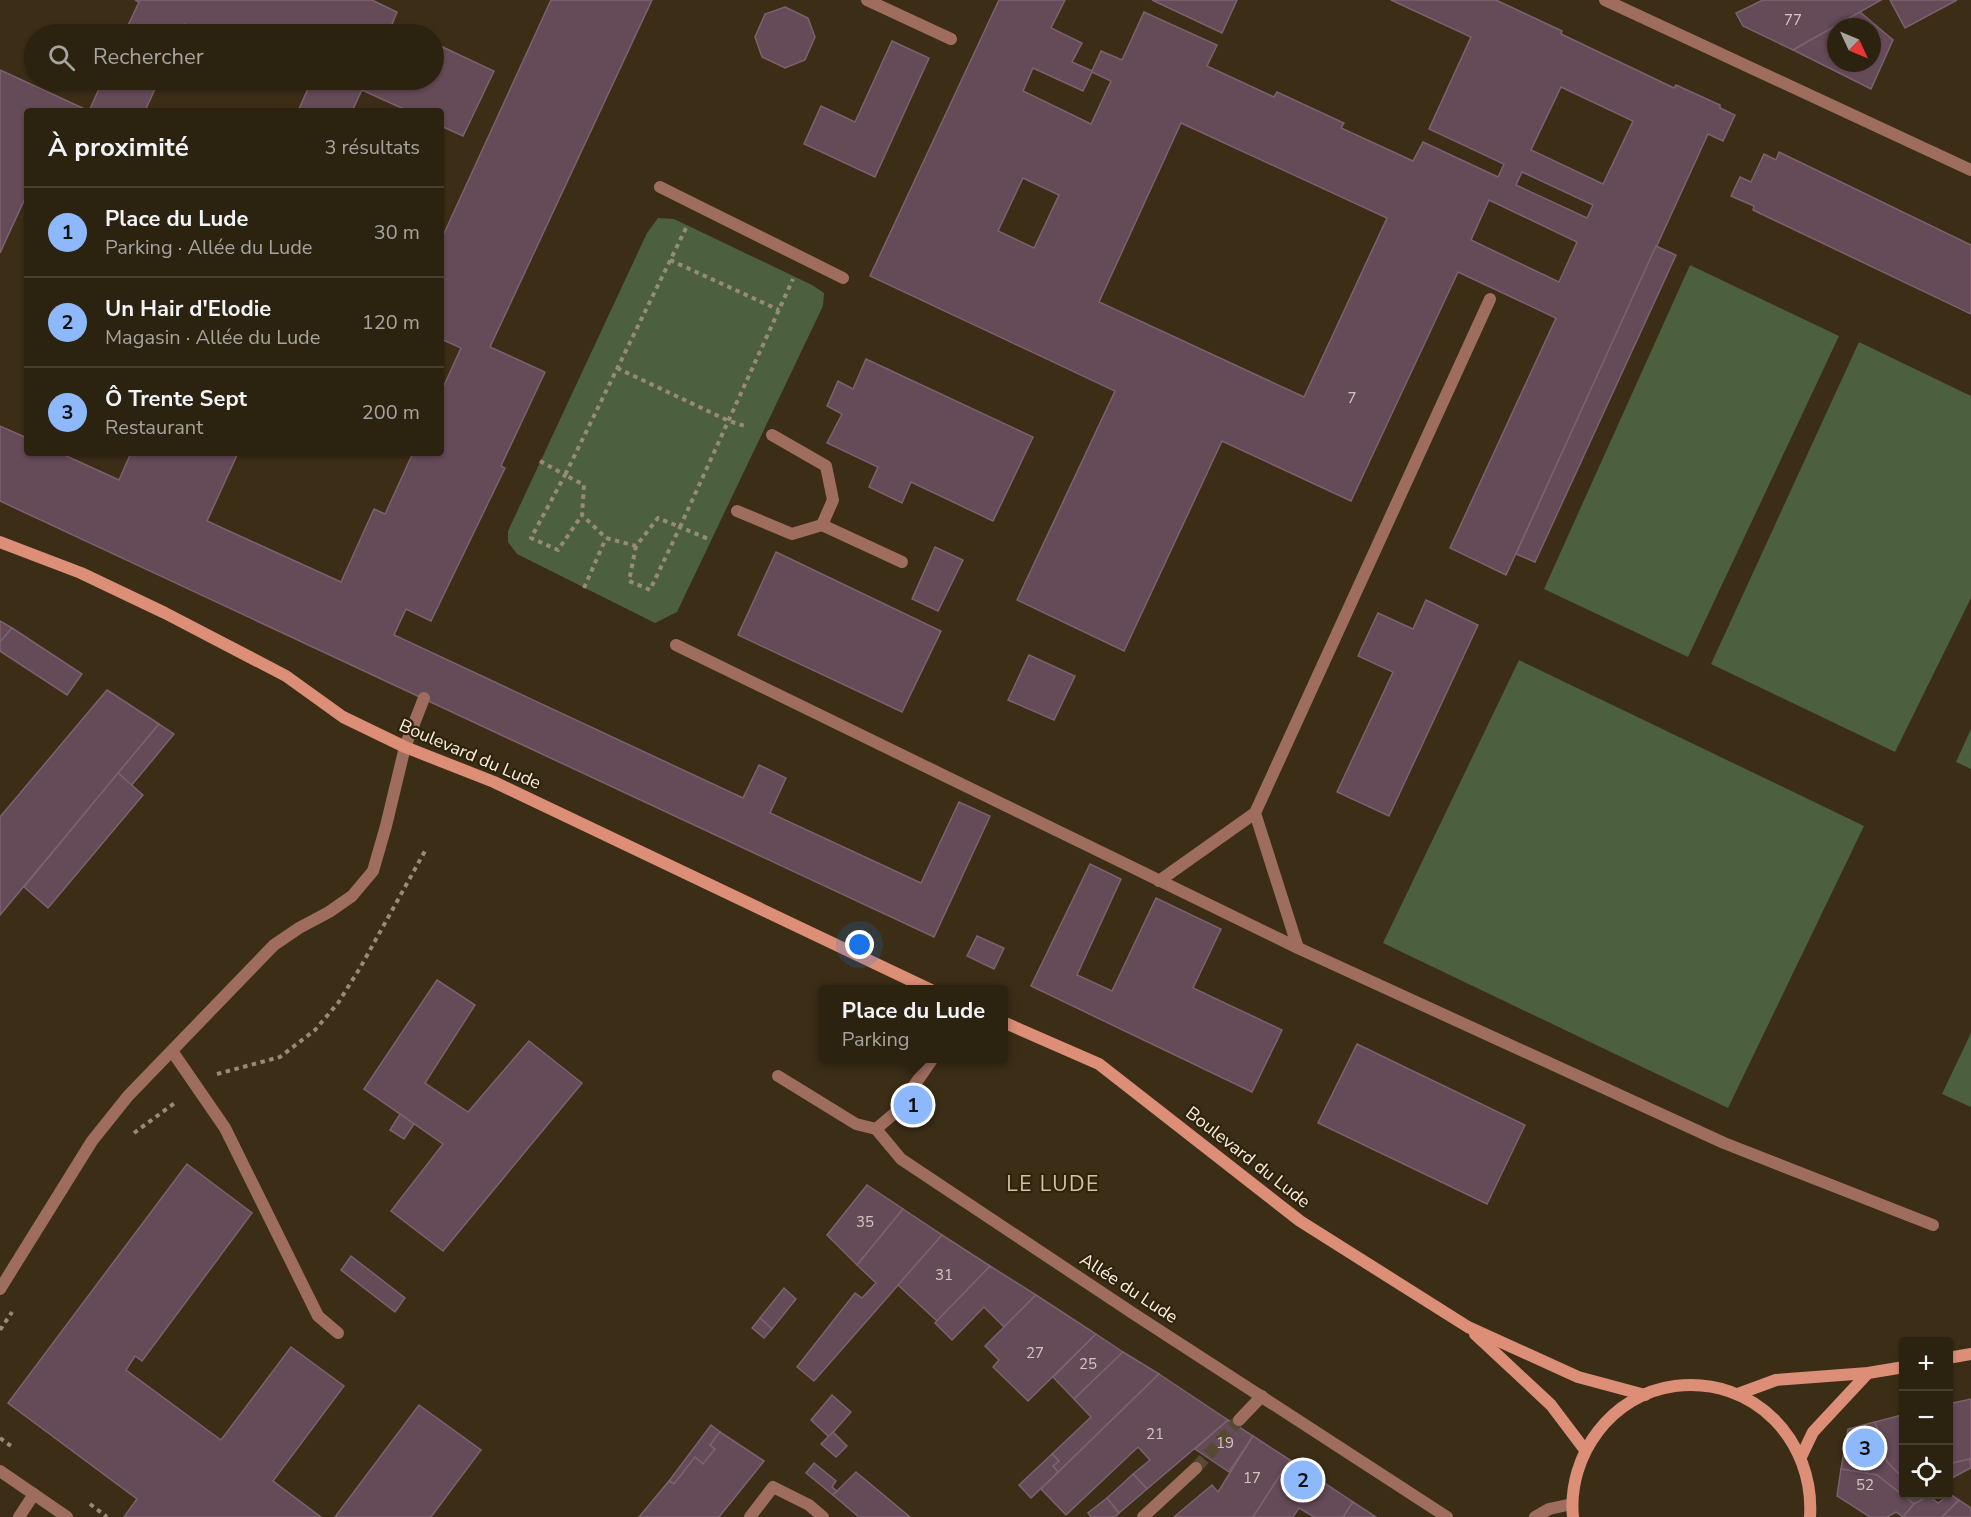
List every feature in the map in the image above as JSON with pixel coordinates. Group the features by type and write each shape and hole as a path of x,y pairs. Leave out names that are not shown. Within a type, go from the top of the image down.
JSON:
{"main road":[{"name":"Boulevard du Lude","path":"0,542 81,573 165,613 286,676 343,717 405,747 494,782 920,985"},
{"name":"Boulevard du Lude","path":"1008,1024 1099,1064 1300,1221 1468,1327"},
{"path":"1468,1327 1578,1377 1645,1395"},
{"path":"1468,1327 1551,1405 1585,1450"},
{"path":"1953,1357 1971,1354"},
{"path":"1738,1394 1776,1380 1868,1373 1899,1368"},
{"path":"1801,1456 1814,1432 1868,1373"},
{"path":"1573,1517 1574,1483 1585,1450 1600,1427 1620,1409 1645,1395 1675,1386 1707,1386 1738,1394 1764,1409 1785,1430 1801,1456 1808,1478 1813,1515"}],"street":[{"path":"867,0 951,39"},
{"path":"1605,0 1971,170"},
{"path":"660,188 843,278"},
{"path":"1159,881 1255,813 1490,299"},
{"path":"772,435 826,466 833,500 822,525"},
{"path":"737,511 792,534 822,525 902,562"},
{"path":"676,645 1298,948 1724,1143 1934,1225"},
{"path":"0,1289 92,1141 128,1096 274,945 352,896 373,871 405,747 424,698"},
{"path":"1255,813 1298,948"},
{"path":"172,1051 225,1128 318,1316 338,1333"},
{"path":"778,1076 856,1124 876,1129 896,1112 930,1063"},
{"name":"Allée du Lude","path":"876,1129 901,1159 1447,1517"},
{"path":"1239,1420 1262,1396"},
{"path":"1143,1517 1196,1468"},
{"path":"0,1471 67,1517"},
{"path":"750,1517 773,1487 809,1505 823,1517"},
{"path":"19,1517 34,1494"},
{"path":"1535,1517 1549,1509 1572,1503"}],"path":[{"path":"540,461 565,475 584,485 582,515 558,550 531,538 565,475 687,225"},
{"path":"670,260 779,310"},
{"path":"711,540 680,527 658,518 636,546 628,580 650,590 680,527 729,421 795,276"},
{"path":"617,368 729,421 772,435"},
{"path":"582,515 606,538 636,546"},
{"path":"584,588 606,538"}],"green space":[{"path":"658,218 674,219 812,285 824,293 823,306 677,612 655,623 517,554 508,542 508,531 647,233"},
{"path":"1690,265 1839,336 1688,657 1544,589"},
{"path":"1859,342 1971,396 1971,598 1895,752 1711,664"},
{"path":"1519,660 1864,826 1728,1108 1383,943"},
{"path":"1971,729 1971,769 1956,762"},
{"path":"1971,1033 1971,1107 1942,1094"}],"building":[{"path":"135,0 372,0 397,12 392,24 129,24 139,2"},
{"path":"551,0 652,0 490,347 545,372 501,466 505,468 431,621 406,609 394,635 743,798 759,765 786,778 770,813 921,883 959,802 990,816 934,937 0,501 0,426 24,437 24,456 67,456 119,480 130,456 237,456 207,521 341,582 374,509 385,514 412,456 444,456 444,385 461,348 444,340 444,233"},
{"path":"999,0 1065,0 1051,28 1082,43 1072,62 1092,71 1101,51 1122,60 1144,12 1217,45 1207,66 1274,97 1277,92 1344,123 1341,128 1413,161 1423,142 1498,177 1504,164 1429,129 1471,37 1391,0 1496,0 1674,88 1676,85 1720,105 1720,108 1735,115 1723,141 1708,134 1506,575 1450,548 1556,318 1458,272 1351,501 1222,441 1124,651 1017,600 1115,391 870,276","holes":["1033,68 1083,91 1092,72 1111,81 1091,124 1023,91","1561,87 1633,121 1603,184 1531,150","1181,123 1387,218 1304,397 1099,302","1522,172 1593,205 1587,218 1516,185","1023,178 1059,195 1034,248 998,231","1489,200 1577,242 1559,282 1471,240"]},
{"path":"1152,0 1237,0 1222,33"},
{"path":"1763,0 1881,0 1849,18 1827,18 1827,31 1793,50 1743,26 1736,13"},
{"path":"1890,0 1957,0 1905,28"},
{"path":"785,7 808,18 815,37 805,60 785,68 762,57 755,37 765,14"},
{"path":"1860,12 1867,18 1849,18"},
{"path":"1881,30 1893,40 1881,67"},
{"path":"1827,31 1827,67 1793,50"},
{"path":"892,41 929,58 875,177 804,144 821,106 855,122"},
{"path":"444,48 494,71 463,136 444,127 444,108 401,108 362,90 444,90"},
{"path":"0,70 24,81 24,90 43,90 82,108 24,108 24,201 0,253"},
{"path":"1837,72 1879,72 1871,89"},
{"path":"98,90 154,90 146,108 90,108"},
{"path":"307,90 362,90 353,108 299,108"},
{"path":"1779,152 1971,245 1971,314 1753,210 1754,206 1731,196 1740,177 1751,182 1764,154 1776,160"},
{"path":"1656,246 1676,255 1535,562 1516,554"},
{"path":"866,359 1033,437 993,521 911,482 902,503 869,487 878,467 827,443 842,414 827,406 838,381 853,389"},
{"path":"935,547 963,560 938,611 912,599"},
{"path":"776,552 941,631 902,712 738,635"},
{"path":"1426,600 1478,625 1389,816 1337,792 1393,672 1358,656 1378,613 1413,629"},
{"path":"0,621 12,628 0,642"},
{"path":"12,628 82,674 67,695 0,651 0,642"},
{"path":"1029,655 1075,676 1054,720 1008,700"},
{"path":"107,690 159,724 0,915 0,817"},
{"path":"159,724 174,734 131,786 118,773"},
{"path":"118,773 143,795 48,908 24,887"},
{"path":"1090,864 1121,879 1077,975 1112,991 1156,898 1221,929 1193,988 1282,1030 1252,1092 1031,986"},
{"path":"977,936 1004,948 994,969 967,956"},
{"path":"437,980 475,1005 425,1083 468,1112 529,1041 582,1083 443,1251 391,1211 443,1144 364,1089"},
{"path":"1357,1044 1525,1125 1487,1204 1318,1123"},
{"path":"400,1114 414,1124 404,1139 390,1130"},
{"path":"187,1164 252,1213 142,1361 135,1356 126,1370 221,1440 291,1347 344,1386 273,1481 321,1517 124,1517 137,1499 8,1403"},
{"path":"867,1185 903,1209 857,1265 827,1235"},
{"path":"903,1209 942,1235 814,1381 797,1367 855,1293 862,1298 876,1283 857,1265"},
{"path":"942,1235 990,1266 937,1321 898,1285"},
{"path":"351,1256 405,1298 395,1312 341,1270"},
{"path":"990,1266 1036,1295 1004,1327 984,1307 952,1340 935,1323"},
{"path":"784,1288 796,1299 772,1329 760,1318"},
{"path":"1036,1295 1096,1334 1028,1401 993,1367 999,1360 985,1346"},
{"path":"760,1318 772,1329 764,1338 752,1328"},
{"path":"1096,1334 1123,1352 1074,1399 1053,1377"},
{"path":"1123,1352 1159,1374 1058,1472 1053,1466 1059,1461 1052,1454 1091,1417 1074,1399"},
{"path":"1159,1374 1228,1420 1147,1489 1133,1474 1150,1460 1138,1447 1066,1515 1041,1489"},
{"path":"832,1395 851,1412 829,1437 811,1420"},
{"path":"1971,1399 1971,1459 1953,1463 1953,1445 1953,1403"},
{"path":"419,1405 481,1450 431,1517 335,1517"},
{"path":"1899,1416 1899,1475 1887,1462 1875,1422"},
{"path":"1228,1420 1253,1436 1229,1472 1195,1449"},
{"path":"1875,1422 1887,1462 1899,1474 1899,1492 1877,1475 1841,1469 1848,1429"},
{"path":"711,1425 720,1432 710,1445 715,1449 703,1464 695,1457 674,1484 669,1481"},
{"path":"720,1432 764,1461 719,1517 639,1517 669,1481 674,1484 695,1457 703,1464 715,1449 710,1445"},
{"path":"833,1432 847,1446 836,1457 821,1444"},
{"path":"1253,1436 1290,1460 1253,1517 1174,1517 1212,1485 1218,1492"},
{"path":"1052,1454 1059,1461 1053,1466 1058,1472 1031,1498 1019,1485"},
{"path":"1970,1459 1971,1468 1953,1477 1953,1463"},
{"path":"1290,1460 1353,1502 1343,1517 1314,1517 1299,1508 1293,1517 1253,1517"},
{"path":"814,1463 836,1481 832,1487 837,1491 833,1495 806,1473"},
{"path":"1841,1469 1877,1475 1899,1492 1899,1499 1908,1499 1914,1504 1903,1517 1896,1512 1887,1517 1870,1517 1837,1496"},
{"path":"856,1472 910,1517 859,1517 833,1495"},
{"path":"1133,1474 1147,1489 1119,1513 1107,1498"},
{"path":"1953,1496 1959,1500 1942,1517 1903,1517 1914,1504 1923,1499 1933,1499 1938,1503 1943,1499 1953,1499"},
{"path":"1107,1498 1119,1513 1115,1517 1091,1517 1088,1513"},
{"path":"1908,1499 1922,1500 1914,1504"},
{"path":"1959,1500 1971,1508 1971,1517 1942,1517"},
{"path":"1353,1502 1376,1517 1343,1517"}],"tunnel":[{"path":"1196,1468 1239,1420"}],"place":[{"name":"Place du Lude","path":"913,1105"},
{"name":"Ô Trente Sept","path":"1865,1448"},
{"name":"Un Hair d'Elodie","path":"1303,1480"}],"district":[{"name":"LE LUDE","path":"1053,1184"}]}
